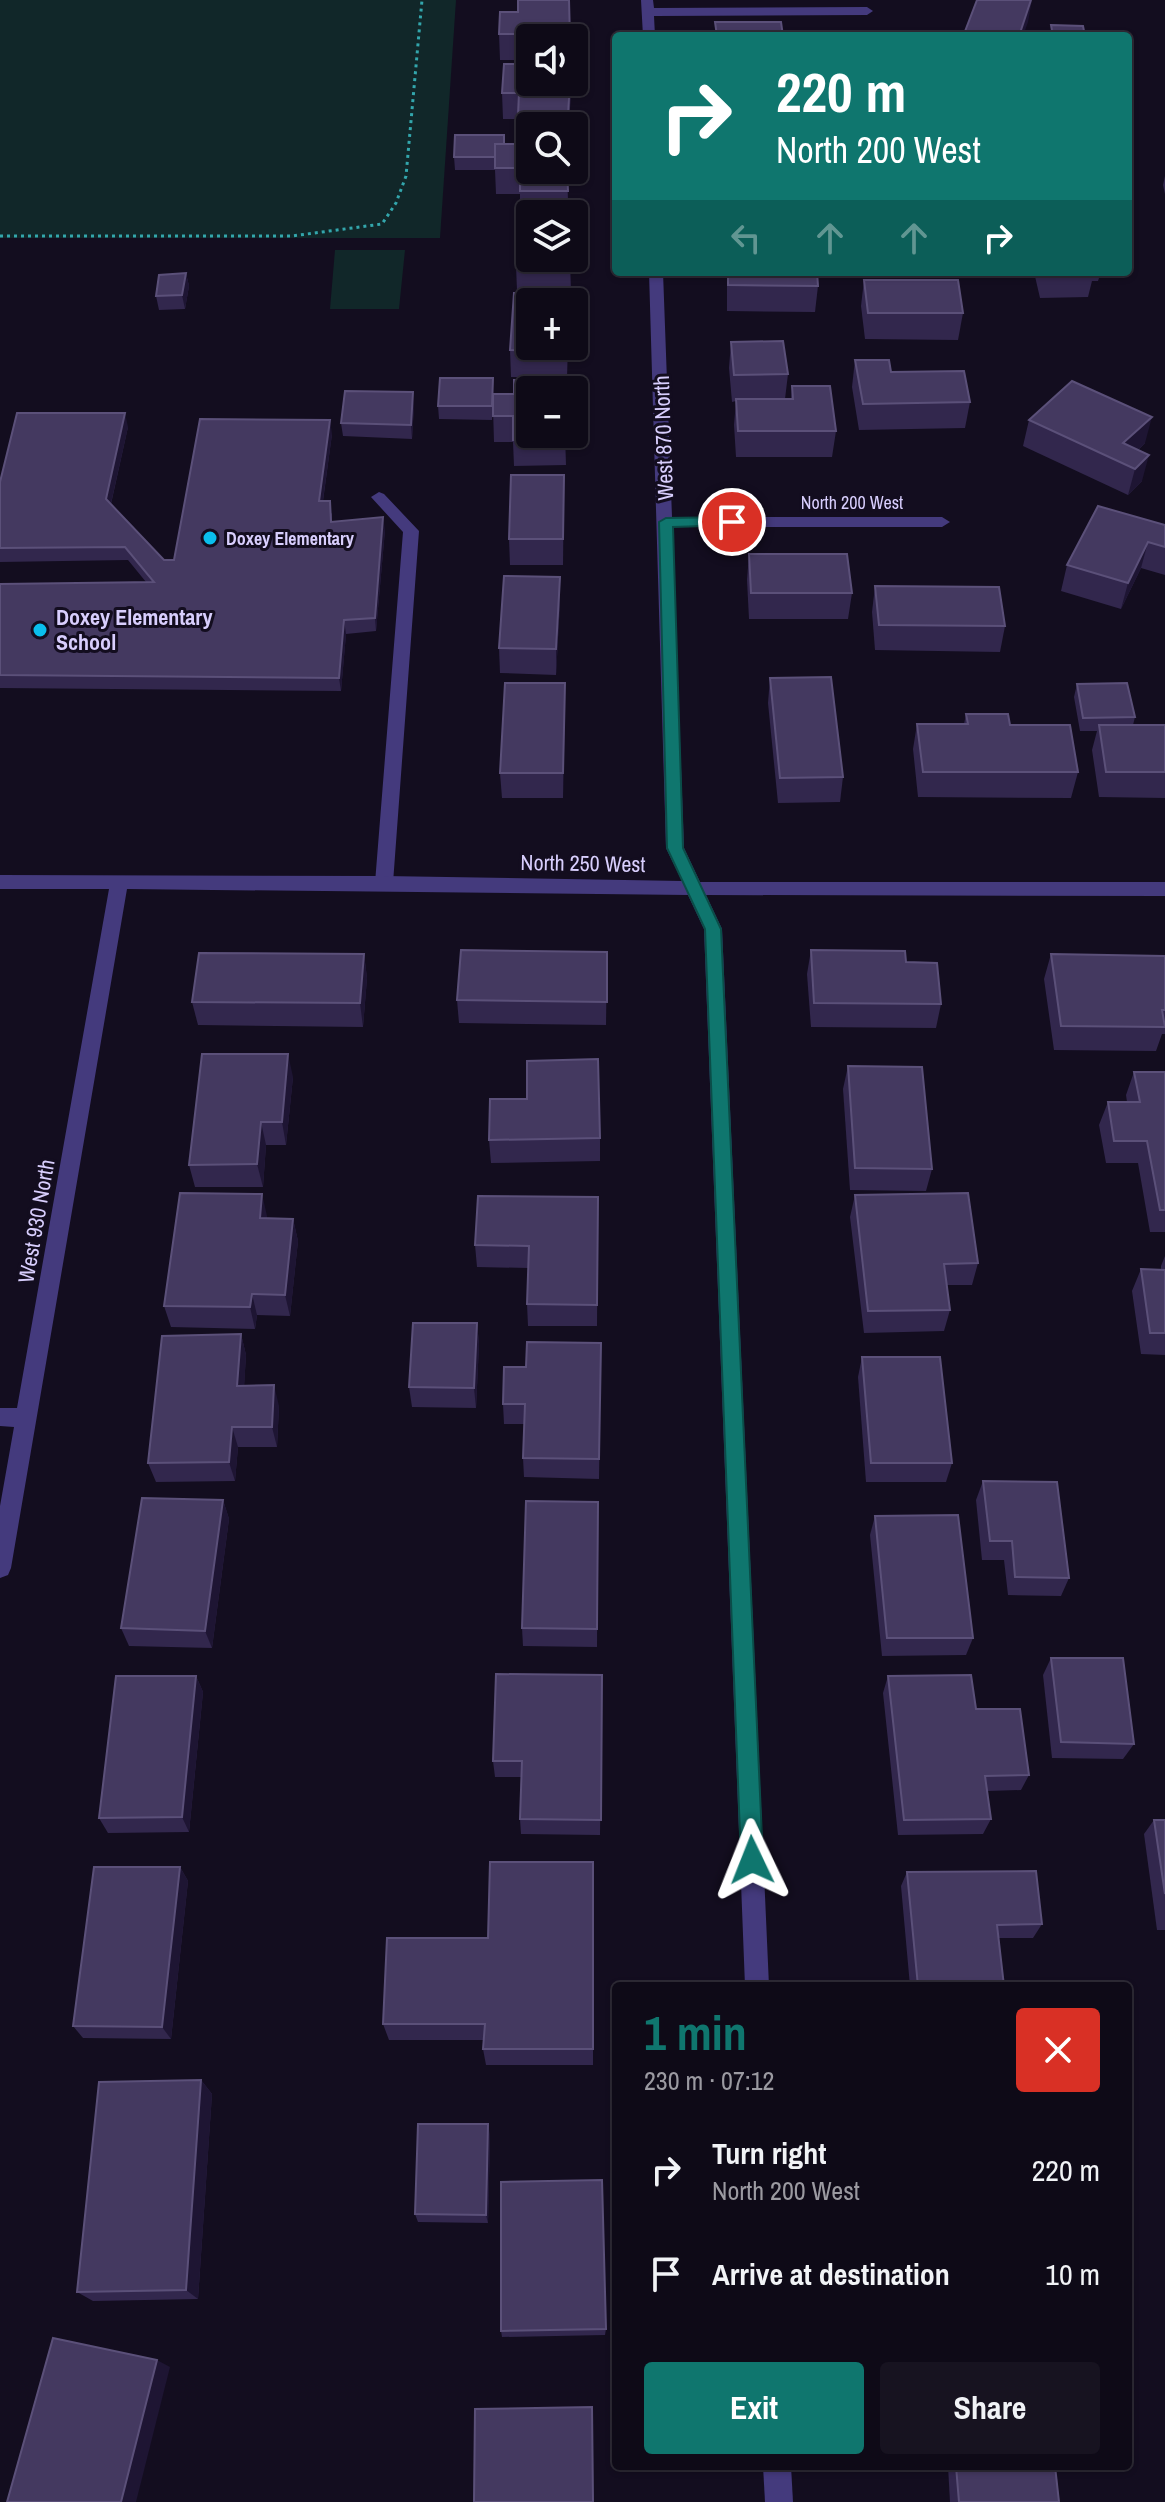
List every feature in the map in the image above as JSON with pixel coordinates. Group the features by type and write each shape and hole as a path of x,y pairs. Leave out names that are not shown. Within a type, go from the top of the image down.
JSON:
{"street":[{"path":"649,32 648,6 867,11"},
{"name":"West 870 North","path":"656,276 675,848 713,929 757,1982"},
{"path":"379,497 411,531 384,883"},
{"name":"North 200 West","path":"666,522 942,522"},
{"name":"North 250 West","path":"0,882 1165,889"},
{"name":"West 930 North","path":"0,1568 119,883"},
{"path":"0,1417 26,1418"},
{"path":"777,2470 779,2502"}],"path":[{"path":"0,236 292,236 382,224 396,203 406,176 422,0"}],"green space":[{"path":"0,0 456,0 440,238 0,238"},
{"path":"335,250 405,250 399,309 330,309"}],"building":[{"path":"518,0 569,0 570,24 516,24 516,34 499,34 500,12 518,12"},
{"path":"977,0 1031,0 1020,32 965,32"},
{"path":"715,22 781,22 782,32 716,32"},
{"path":"1051,25 1083,26 1084,32 1052,32"},
{"path":"504,64 516,64 516,93 502,93"},
{"path":"519,96 569,96 568,112 518,112"},
{"path":"455,135 504,135 504,144 495,144 495,157 454,157"},
{"path":"495,144 516,144 516,168 495,168"},
{"path":"520,184 568,184 568,191 520,191"},
{"path":"186,273 182,295 156,296 159,275"},
{"path":"728,276 817,276 818,286 728,285"},
{"path":"864,280 958,280 963,313 868,313"},
{"path":"514,293 516,293 516,350 510,350"},
{"path":"783,341 788,374 734,375 731,342"},
{"path":"855,360 889,360 891,372 964,371 970,402 863,404"},
{"path":"440,378 493,378 492,406 438,406"},
{"path":"516,380 516,440 513,440 513,416 493,416 493,394 514,394"},
{"path":"1072,381 1152,417 1123,443 1149,455 1135,469 1029,420"},
{"path":"792,386 830,386 836,431 738,431 736,399 793,399"},
{"path":"345,391 413,392 411,425 341,423"},
{"name":"Doxey Elementary","path":"17,413 125,413 106,499 164,560 174,560 200,419 330,420 319,501 330,501 331,522 383,517 375,618 344,620 339,678 0,675 0,584 154,582 125,547 0,548 0,482"},
{"path":"511,475 564,475 563,539 509,539"},
{"path":"1098,506 1165,525 1165,547 1148,542 1128,583 1067,565"},
{"path":"749,554 847,554 852,593 751,593"},
{"path":"504,576 560,577 556,649 499,648"},
{"path":"875,586 999,587 1005,626 879,625"},
{"path":"831,677 843,777 780,778 770,678"},
{"path":"505,683 565,683 563,773 500,773"},
{"path":"1127,683 1135,717 1083,718 1077,684"},
{"path":"966,714 1008,714 1010,725 1070,725 1078,772 923,772 917,724 968,724"},
{"path":"1099,725 1165,725 1165,772 1106,772"},
{"path":"461,950 607,952 607,1002 457,1000"},
{"path":"811,950 905,951 906,962 937,963 941,1004 814,1003"},
{"path":"199,953 364,954 360,1003 192,1002"},
{"path":"1051,954 1165,956 1165,1010 1162,1010 1165,1027 1061,1026"},
{"path":"202,1054 288,1054 282,1122 261,1122 257,1164 189,1165"},
{"path":"598,1059 600,1138 489,1140 490,1099 527,1099 527,1061"},
{"path":"848,1066 922,1067 932,1169 855,1168"},
{"path":"1134,1072 1165,1072 1165,1210 1160,1210 1147,1141 1114,1141 1108,1102 1140,1102"},
{"path":"180,1193 262,1194 260,1218 293,1219 285,1295 252,1294 250,1307 164,1306"},
{"path":"968,1193 978,1263 944,1264 950,1310 868,1311 855,1195"},
{"path":"478,1196 598,1197 597,1305 527,1304 529,1246 475,1245"},
{"path":"1141,1269 1165,1270 1165,1333 1150,1333"},
{"path":"413,1323 477,1323 474,1388 409,1387"},
{"path":"241,1334 237,1386 274,1385 272,1427 232,1427 229,1462 148,1463 162,1336"},
{"path":"527,1342 601,1343 599,1459 523,1458 525,1404 503,1404 504,1367 526,1367"},
{"path":"862,1357 940,1357 952,1463 871,1463"},
{"path":"983,1481 1057,1482 1069,1578 1015,1577 1012,1541 990,1541"},
{"path":"142,1498 223,1500 205,1631 121,1628"},
{"path":"526,1501 598,1502 597,1629 522,1628"},
{"path":"958,1515 973,1638 887,1638 875,1516"},
{"path":"1051,1658 1123,1658 1134,1744 1061,1742"},
{"path":"496,1674 602,1675 601,1820 520,1819 522,1761 493,1761"},
{"path":"971,1675 976,1709 1020,1709 1029,1775 985,1776 991,1819 904,1820 888,1676"},
{"path":"116,1676 196,1676 182,1817 99,1818"},
{"path":"1154,1820 1165,1820 1165,1894"},
{"path":"490,1862 593,1862 593,2049 483,2049 485,2024 383,2024 387,1938 488,1938"},
{"path":"94,1867 180,1867 162,2027 73,2026"},
{"path":"1036,1871 1042,1924 997,1925 1004,1982 918,1982 907,1872"},
{"path":"201,2080 186,2290 77,2292 99,2082"},
{"path":"418,2124 488,2124 486,2215 415,2214"},
{"path":"602,2180 606,2329 501,2331 501,2182"},
{"path":"53,2338 157,2360 121,2502 7,2502"},
{"path":"592,2407 593,2502 474,2502 475,2409"},
{"path":"956,2470 1055,2470 1059,2502 959,2502"}],"place":[{"name":"Doxey Elementary","path":"210,538"},
{"name":"Doxey Elementary School","path":"40,630"}],"route":[{"path":"732,522 666,522 675,848 713,929 752,1860"}]}
